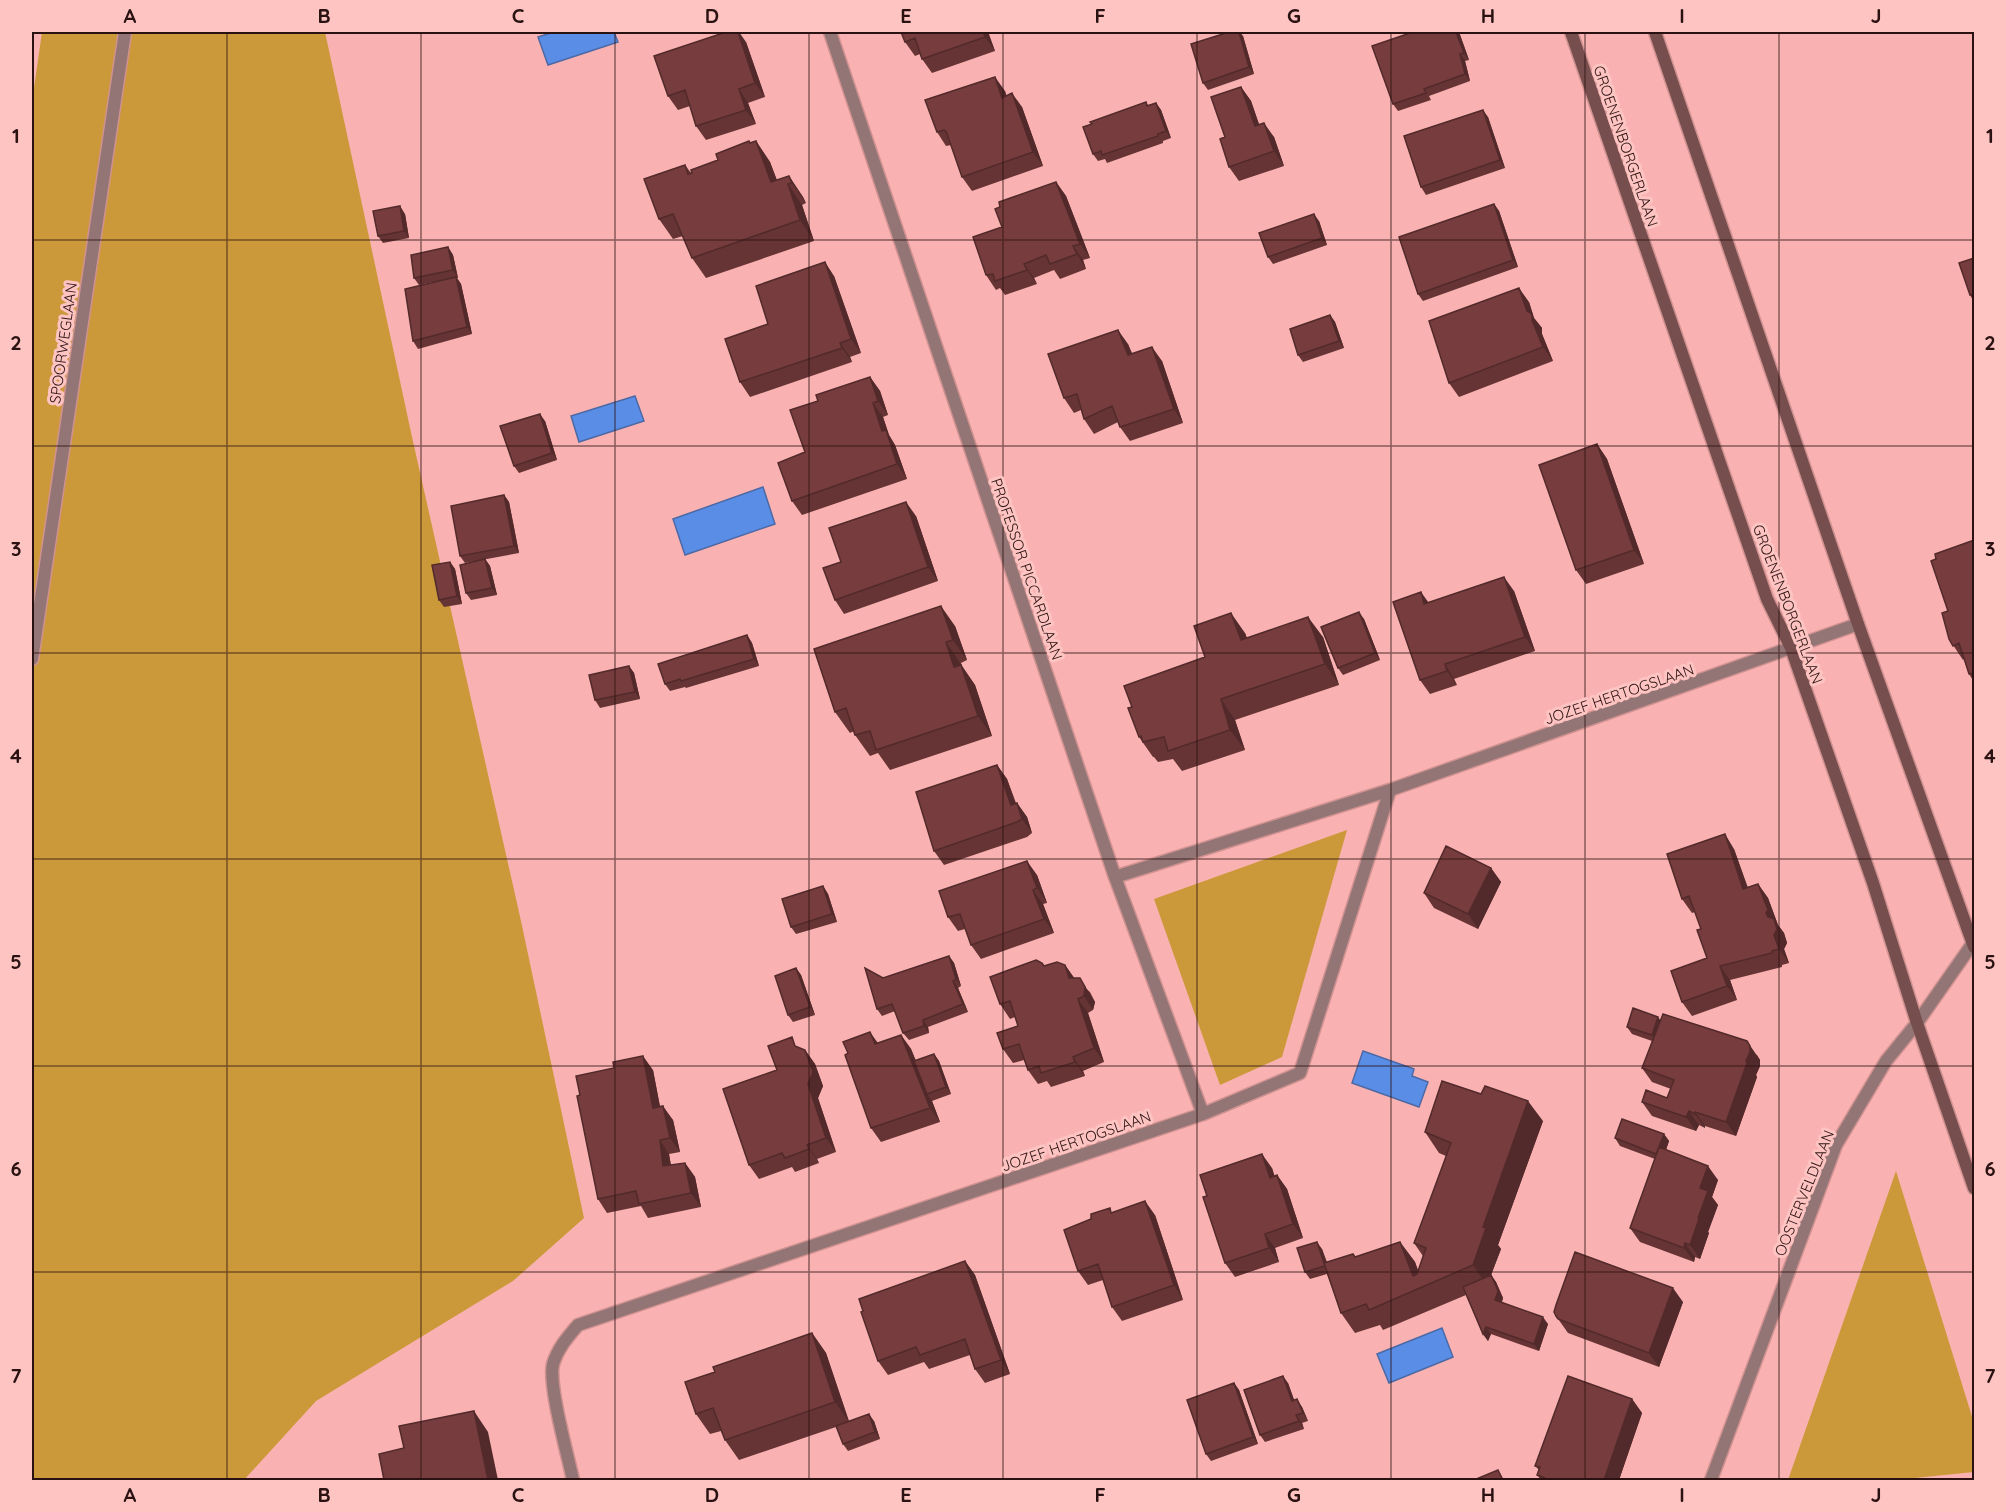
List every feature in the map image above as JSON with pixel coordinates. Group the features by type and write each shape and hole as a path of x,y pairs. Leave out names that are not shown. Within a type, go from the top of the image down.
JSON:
{"street":[{"name":"SPOORWEGLAAN","path":"32,658 125,32"},
{"name":"PROFESSOR PICCARDLAAN","path":"830,32 1115,877 1203,1114"},
{"name":"GROENENBORGERLAAN","path":"1571,32 1767,599 1791,648 1873,883 1917,1023 1974,1188"},
{"path":"1655,32 1858,624 1974,944"},
{"name":"JOZEF HERTOGSLAAN","path":"1115,877 1390,790 1858,624"},
{"name":"JOZEF HERTOGSLAAN","path":"573,1480 555,1394 553,1367 561,1343 578,1325 1203,1114 1300,1073 1390,790"},
{"name":"OOSTERVELDLAAN","path":"1711,1480 1836,1145 1886,1061 1917,1023 1974,944"}],"shaded area":[{"path":"42,32 325,32 412,437 521,921 584,1218 513,1281 316,1401 244,1480 32,1480 32,102"},
{"path":"1347,830 1282,1057 1220,1085 1154,899"},
{"path":"1896,1171 1974,1423 1974,1472 1895,1480 1788,1480"}],"water":[{"path":"554,32 614,32 618,42 548,65 538,37"},
{"path":"635,396 644,421 579,442 571,416"},
{"path":"763,487 775,524 685,555 673,519"},
{"path":"1363,1051 1414,1069 1412,1076 1428,1082 1419,1107 1352,1083"},
{"path":"1442,1328 1453,1357 1389,1383 1377,1354"}],"building":[{"path":"726,32 738,32 755,83 739,89 746,110 696,126 685,90 668,96 654,56"},
{"path":"901,32 983,32 985,37 922,59 915,38 905,42"},
{"path":"1229,32 1239,32 1249,67 1203,83 1191,44"},
{"path":"1413,32 1456,32 1464,53 1460,54 1465,74 1424,89 1426,93 1393,104 1372,46"},
{"path":"995,77 1002,98 1012,93 1033,152 962,177 946,131 937,132 925,100"},
{"path":"1241,87 1255,126 1264,123 1274,151 1229,167 1220,139 1225,137 1211,97"},
{"path":"1146,102 1147,106 1156,103 1166,131 1158,136 1102,155 1101,151 1093,154 1083,127 1092,124 1090,122"},
{"path":"1483,110 1500,160 1421,187 1404,136"},
{"path":"749,141 750,143 756,141 771,182 789,176 792,183 788,184 800,220 692,258 673,214 659,219 644,179 685,165 688,174 692,173 691,170 718,160 716,154"},
{"path":"1056,182 1080,244 1073,246 1077,254 1050,264 1046,255 1024,264 1027,270 995,281 993,274 986,275 973,237 1002,227 995,209 1000,207 999,202"},
{"path":"1494,204 1513,260 1418,294 1399,237"},
{"path":"400,206 404,231 378,236 373,211"},
{"path":"1314,214 1322,238 1268,257 1259,233"},
{"path":"448,247 453,270 414,278 411,255"},
{"path":"1974,258 1974,294 1970,295 1959,263"},
{"path":"825,262 851,339 840,343 842,348 740,382 725,339 768,324 756,286"},
{"path":"456,277 467,327 413,341 405,289"},
{"path":"1519,288 1527,311 1532,314 1532,320 1543,347 1449,383 1429,321"},
{"path":"1330,315 1339,341 1298,355 1290,329"},
{"path":"1118,330 1128,355 1152,347 1174,409 1120,427 1112,406 1084,419 1077,394 1064,398 1048,354"},
{"path":"870,377 878,401 873,403 882,431 886,430 897,464 792,501 778,463 805,452 790,410 818,401 816,395"},
{"path":"540,414 552,453 514,466 500,426"},
{"path":"1597,444 1634,550 1576,570 1539,465"},
{"path":"504,495 514,546 460,556 451,506"},
{"path":"906,502 928,567 835,600 823,568 841,562 829,528"},
{"path":"1974,540 1974,673 1969,674 1959,643 1953,646 1949,639 1942,613 1948,611 1931,561 1936,559 1935,554"},
{"path":"485,559 492,588 466,593 460,565"},
{"path":"450,562 457,596 439,600 432,565"},
{"path":"1504,577 1525,637 1445,664 1447,671 1420,680 1393,602 1421,592 1424,604"},
{"path":"941,606 953,640 946,642 954,667 961,665 978,716 876,750 870,731 855,735 846,708 835,712 814,649"},
{"path":"1359,612 1375,653 1338,668 1321,627"},
{"path":"1231,613 1241,640 1308,617 1325,664 1221,699 1230,730 1168,751 1164,737 1143,742 1128,708 1132,707 1124,686 1205,657 1194,626"},
{"path":"747,635 754,659 665,684 658,664"},
{"path":"629,666 635,692 595,700 589,675"},
{"path":"997,765 1011,805 1017,803 1022,819 934,851 916,792"},
{"path":"1725,834 1743,889 1758,884 1768,910 1766,913 1768,917 1774,919 1777,929 1774,935 1779,949 1772,953 1720,966 1727,986 1682,1002 1671,971 1707,958 1697,930 1701,929 1689,896 1682,899 1667,854"},
{"path":"1446,846 1491,868 1468,914 1424,893"},
{"path":"1027,861 1037,888 1033,890 1044,919 971,945 960,914 948,917 939,891"},
{"path":"823,886 832,914 791,927 782,899"},
{"path":"949,956 956,979 953,981 963,1004 923,1020 924,1026 903,1033 892,1004 877,1009 865,968 883,978"},
{"path":"1036,960 1044,966 1057,962 1065,965 1069,978 1080,978 1085,987 1084,996 1078,999 1094,1048 1073,1057 1075,1062 1041,1073 1039,1066 1028,1070 1019,1044 1003,1049 997,1033 1018,1026 1010,1001 1000,1004 990,977"},
{"path":"796,968 810,1007 788,1015 775,976"},
{"path":"1633,1008 1658,1017 1652,1035 1627,1027"},
{"path":"1663,1014 1747,1041 1750,1046 1747,1063 1726,1122 1689,1111 1686,1117 1642,1102 1646,1090 1667,1098 1674,1080 1642,1068"},
{"path":"870,1032 875,1044 901,1035 930,1108 871,1128 845,1055 848,1053 843,1042"},
{"path":"792,1037 795,1046 805,1050 813,1072 808,1084 826,1138 807,1145 809,1149 785,1158 782,1153 749,1165 723,1089 777,1070 768,1046"},
{"path":"934,1054 946,1087 927,1094 914,1061"},
{"path":"643,1056 653,1108 663,1106 670,1138 660,1140 663,1166 685,1163 691,1193 639,1204 636,1191 598,1199 577,1096 580,1095 576,1076 614,1068 613,1062"},
{"path":"1442,1081 1481,1094 1485,1086 1528,1101 1483,1227 1486,1228 1473,1265 1369,1310 1366,1304 1341,1313 1324,1263 1353,1254 1355,1257 1400,1242 1413,1276 1417,1274 1426,1248 1414,1243 1451,1143 1425,1132"},
{"path":"1622,1119 1664,1134 1656,1154 1615,1138"},
{"path":"1659,1147 1708,1166 1700,1188 1708,1191 1690,1245 1685,1243 1684,1248 1630,1228"},
{"path":"1262,1154 1270,1178 1277,1175 1293,1224 1265,1234 1269,1248 1225,1263 1203,1197 1207,1196 1200,1175"},
{"path":"1145,1201 1174,1285 1112,1307 1098,1264 1078,1271 1064,1230 1091,1219 1091,1214 1110,1208 1111,1213"},
{"path":"1317,1242 1325,1266 1305,1272 1297,1248"},
{"path":"1575,1252 1673,1288 1649,1353 1558,1319 1554,1312"},
{"path":"965,1261 1001,1360 975,1369 965,1339 920,1355 916,1347 878,1361 861,1312 863,1311 859,1299"},
{"path":"1491,1275 1498,1291 1495,1300 1543,1317 1534,1344 1486,1327 1483,1334 1463,1287"},
{"path":"812,1333 835,1402 725,1440 713,1408 696,1414 685,1382 715,1372 713,1367"},
{"path":"1283,1376 1292,1401 1297,1399 1303,1413 1296,1415 1299,1421 1260,1435 1244,1390"},
{"path":"1568,1376 1632,1399 1604,1480 1546,1480 1537,1475 1540,1467 1535,1466"},
{"path":"1234,1383 1253,1437 1206,1454 1187,1400"},
{"path":"474,1411 488,1480 384,1480 379,1454 404,1448 399,1426"},
{"path":"869,1414 875,1432 843,1444 836,1426"},
{"path":"1498,1470 1503,1480 1474,1480"}]}
